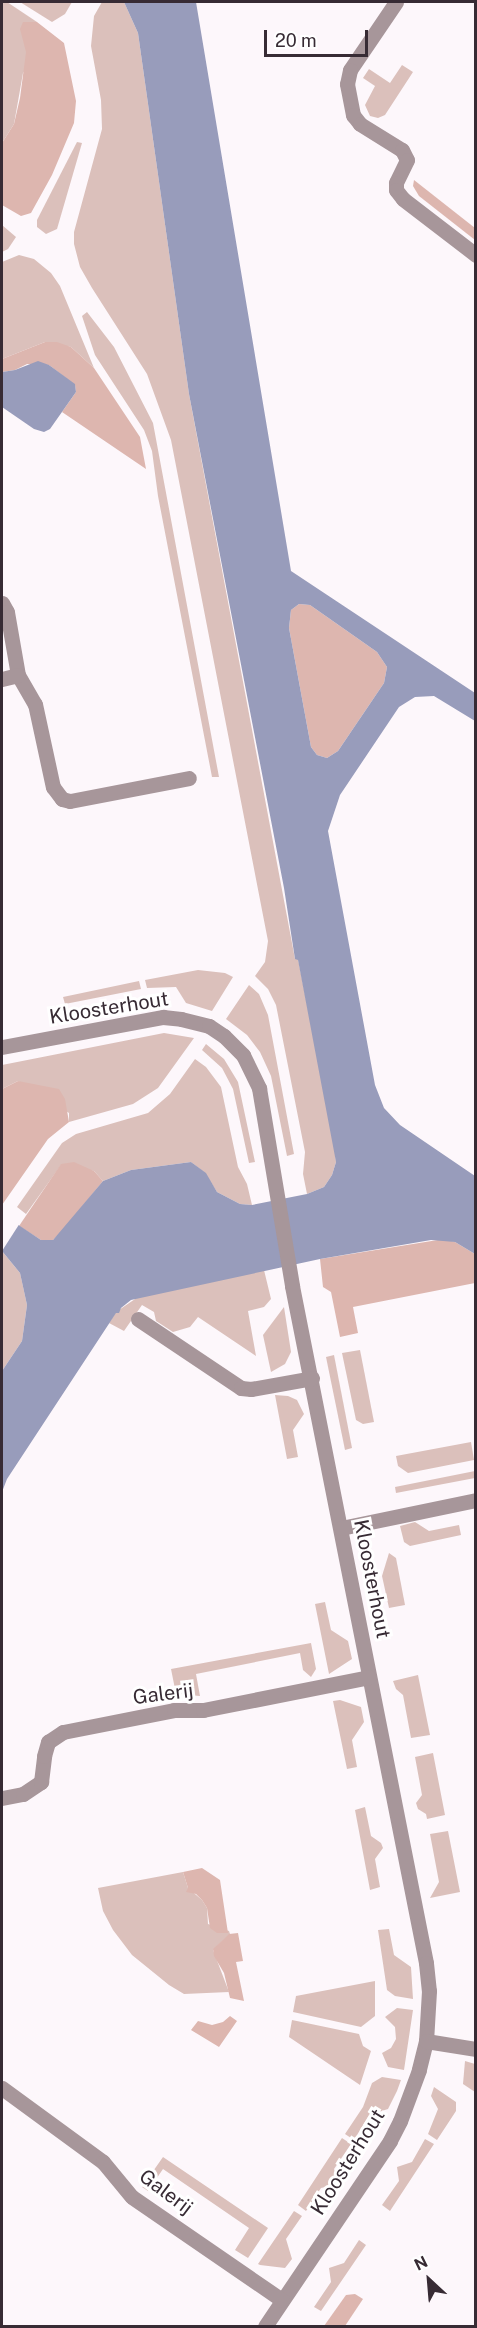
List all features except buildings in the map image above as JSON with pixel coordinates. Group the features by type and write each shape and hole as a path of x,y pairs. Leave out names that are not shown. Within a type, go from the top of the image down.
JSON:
{"street":[{"path":"396,2 350,70 347,84 353,115 360,124 402,150 407,160 396,183 396,190 404,199 476,255"},
{"path":"2,603 7,612 18,675 35,704 52,787 62,799 70,801 189,778"},
{"path":"2,679 18,675"},
{"name":"Kloosterhout","path":"2,1047 164,1017 209,1026 243,1055 259,1088 292,1286 312,1377 426,1963 429,1991 426,2041 412,2090 390,2141 265,2326"},
{"path":"138,1319 241,1388 251,1389 312,1377"},
{"path":"341,1528 476,1500"},
{"name":"Galerij","path":"2,1798 23,1794 41,1782 48,1742 63,1732 174,1710 203,1710 369,1677"},
{"path":"426,2041 476,2049"},
{"name":"Galerij","path":"2,2088 103,2162 132,2197 282,2300"}],"shaded area":[{"path":"2,2 7,2 37,22 24,22 37,52 23,73 14,124 2,143"},
{"path":"20,2 72,2 65,14 52,22"},
{"path":"102,2 124,2 138,33 189,394 295,959 298,959 334,1141 336,1162 332,1175 324,1187 307,1194 303,1174 305,1152 276,1005 268,989 255,976 265,962 268,941 171,440 147,374 80,267 74,244 74,232 102,129 101,100 91,46 94,16"},
{"path":"23,22 37,22 64,43 76,101 74,123 52,175 31,213 21,216 2,205 2,143 14,124 20,98 26,52 20,29"},
{"path":"402,65 413,72 385,115 378,118 370,116 365,105 375,86 363,78 369,69 390,83"},
{"path":"77,142 82,143 57,229 46,234 37,227 37,220"},
{"path":"414,180 475,228 475,240 419,196 413,186"},
{"path":"2,225 16,237 8,249 2,252"},
{"path":"19,255 34,259 51,273 60,286 94,368 71,347 45,342 2,359 2,262"},
{"path":"87,312 114,347 153,423 219,777 212,777 158,496 152,451 144,430 95,355 82,316"},
{"path":"45,342 57,342 71,347 94,368 140,437 146,469 62,412 76,392 75,385 49,365 27,364 15,370 2,372 2,359"},
{"path":"299,604 310,605 377,652 387,667 384,683 338,751 327,758 317,755 311,747 289,628 291,610"},
{"path":"198,970 225,973 233,977 212,1011 186,1003 176,987 147,988 145,980"},
{"path":"139,981 141,989 65,1004 63,997"},
{"path":"249,985 259,994 268,1015 294,1154 287,1156 271,1076 260,1052 247,1035 226,1019"},
{"path":"164,1033 194,1038 158,1088 133,1104 69,1122 69,1113 18,1081 2,1089 2,1065"},
{"path":"206,1044 224,1059 238,1082 255,1162 249,1163 233,1089 222,1068 202,1050"},
{"path":"195,1059 206,1067 221,1087 238,1167 247,1184 252,1205 240,1204 217,1192 205,1173 191,1162 131,1170 103,1181 94,1171 61,1165 26,1214 17,1207 62,1143 76,1134 148,1113 170,1094"},
{"path":"18,1081 59,1089 65,1099 69,1122 48,1139 2,1205 2,1089"},
{"path":"74,1162 94,1171 103,1181 53,1240 41,1240 19,1226 61,1164"},
{"path":"444,1239 455,1242 475,1254 475,1283 353,1307 358,1333 340,1337 331,1292 323,1287 320,1259"},
{"path":"2,1251 20,1273 27,1305 22,1341 2,1371"},
{"path":"264,1270 271,1299 264,1307 248,1311 256,1356 198,1317 190,1327 173,1332 156,1321 154,1312 142,1305 124,1331 109,1323 116,1312 138,1297"},
{"path":"284,1307 291,1352 285,1364 271,1372 263,1335"},
{"path":"360,1350 374,1422 363,1424 356,1420 342,1353"},
{"path":"334,1355 352,1448 345,1450 326,1357"},
{"path":"275,1395 288,1396 297,1400 304,1414 293,1430 298,1457 287,1459"},
{"path":"471,1442 474,1460 408,1473 398,1466 396,1456"},
{"path":"475,1471 475,1478 396,1493 395,1487"},
{"path":"415,1522 429,1531 459,1525 461,1535 410,1546 404,1542 400,1526"},
{"path":"389,1553 396,1558 405,1605 389,1608 382,1576"},
{"path":"325,1602 331,1630 348,1641 352,1659 329,1674 315,1604"},
{"path":"311,1643 316,1669 311,1677 303,1670 300,1653 196,1674 200,1696 176,1694 171,1669"},
{"path":"418,1675 430,1735 411,1738 403,1695 396,1689 393,1681"},
{"path":"340,1700 361,1707 364,1722 352,1740 357,1767 347,1769 333,1701"},
{"path":"433,1753 445,1815 427,1819 426,1814 418,1809 416,1803 422,1795 415,1757"},
{"path":"365,1807 371,1836 381,1843 383,1848 375,1859 380,1887 370,1890 355,1810"},
{"path":"448,1831 460,1892 430,1898 439,1882 430,1834"},
{"path":"202,1868 220,1880 228,1933 217,1933 210,1928 207,1908 202,1900 196,1894 186,1892 188,1888 183,1872"},
{"path":"183,1872 188,1888 202,1900 207,1908 208,1924 229,1931 230,1934 213,1950 229,1992 184,1994 169,1985 132,1955 113,1930 103,1911 98,1888"},
{"path":"389,1929 394,1955 411,1967 413,1999 395,1996 387,1990 378,1930"},
{"path":"238,1933 243,1961 236,1962 244,2001 230,1998 224,1973 214,1956 213,1949 229,1934"},
{"path":"375,1981 375,2016 361,2027 293,2012 296,1996"},
{"path":"397,2008 413,2010 404,2070 388,2067 382,2053 391,2048 396,2039 395,2027 385,2017"},
{"path":"230,2016 237,2021 219,2047 191,2030 198,2021 212,2025 223,2022"},
{"path":"292,2020 359,2034 363,2046 371,2051 360,2085 289,2037"},
{"path":"465,2061 475,2064 475,2092 463,2084"},
{"path":"382,2077 401,2080 397,2091 388,2109 369,2115 354,2140 345,2134 363,2107 372,2083"},
{"path":"434,2087 456,2102 456,2111 437,2140 428,2134 438,2109 431,2096"},
{"path":"342,2138 351,2144 334,2169 338,2180 334,2185 321,2188 306,2211 298,2205"},
{"path":"425,2139 434,2144 390,2211 382,2205 399,2181 397,2167 412,2162"},
{"path":"163,2157 268,2228 248,2258 235,2250 249,2228 163,2169 148,2191 142,2187"},
{"path":"294,2211 302,2216 286,2239 292,2259 285,2268 258,2264"},
{"path":"359,2240 366,2245 321,2311 314,2307 331,2282 329,2268 344,2263"},
{"path":"355,2294 363,2299 345,2326 324,2326 346,2295"}],"water":[{"path":"124,2 196,2 291,571 475,693 475,721 434,696 415,697 399,707 340,795 328,831 375,1085 384,1108 400,1125 475,1176 475,1254 455,1242 431,1240 320,1259 131,1300 121,1308 119,1313 116,1313 7,1479 2,1492 2,1371 22,1341 27,1305 20,1273 2,1251 2,1214 41,1240 53,1240 103,1181 131,1170 191,1162 206,1173 217,1192 240,1204 252,1205 307,1194 324,1187 332,1175 336,1162 298,960 295,959 284,888 189,394 138,33","holes":["299,604 310,605 377,652 387,667 384,683 338,751 327,758 317,755 311,747 289,628 291,610"]},
{"path":"38,361 49,365 75,384 76,392 50,429 44,432 34,429 2,407 2,372 15,370"}],"pier":[{"path":"2,1211 20,1223 2,1251"}]}
